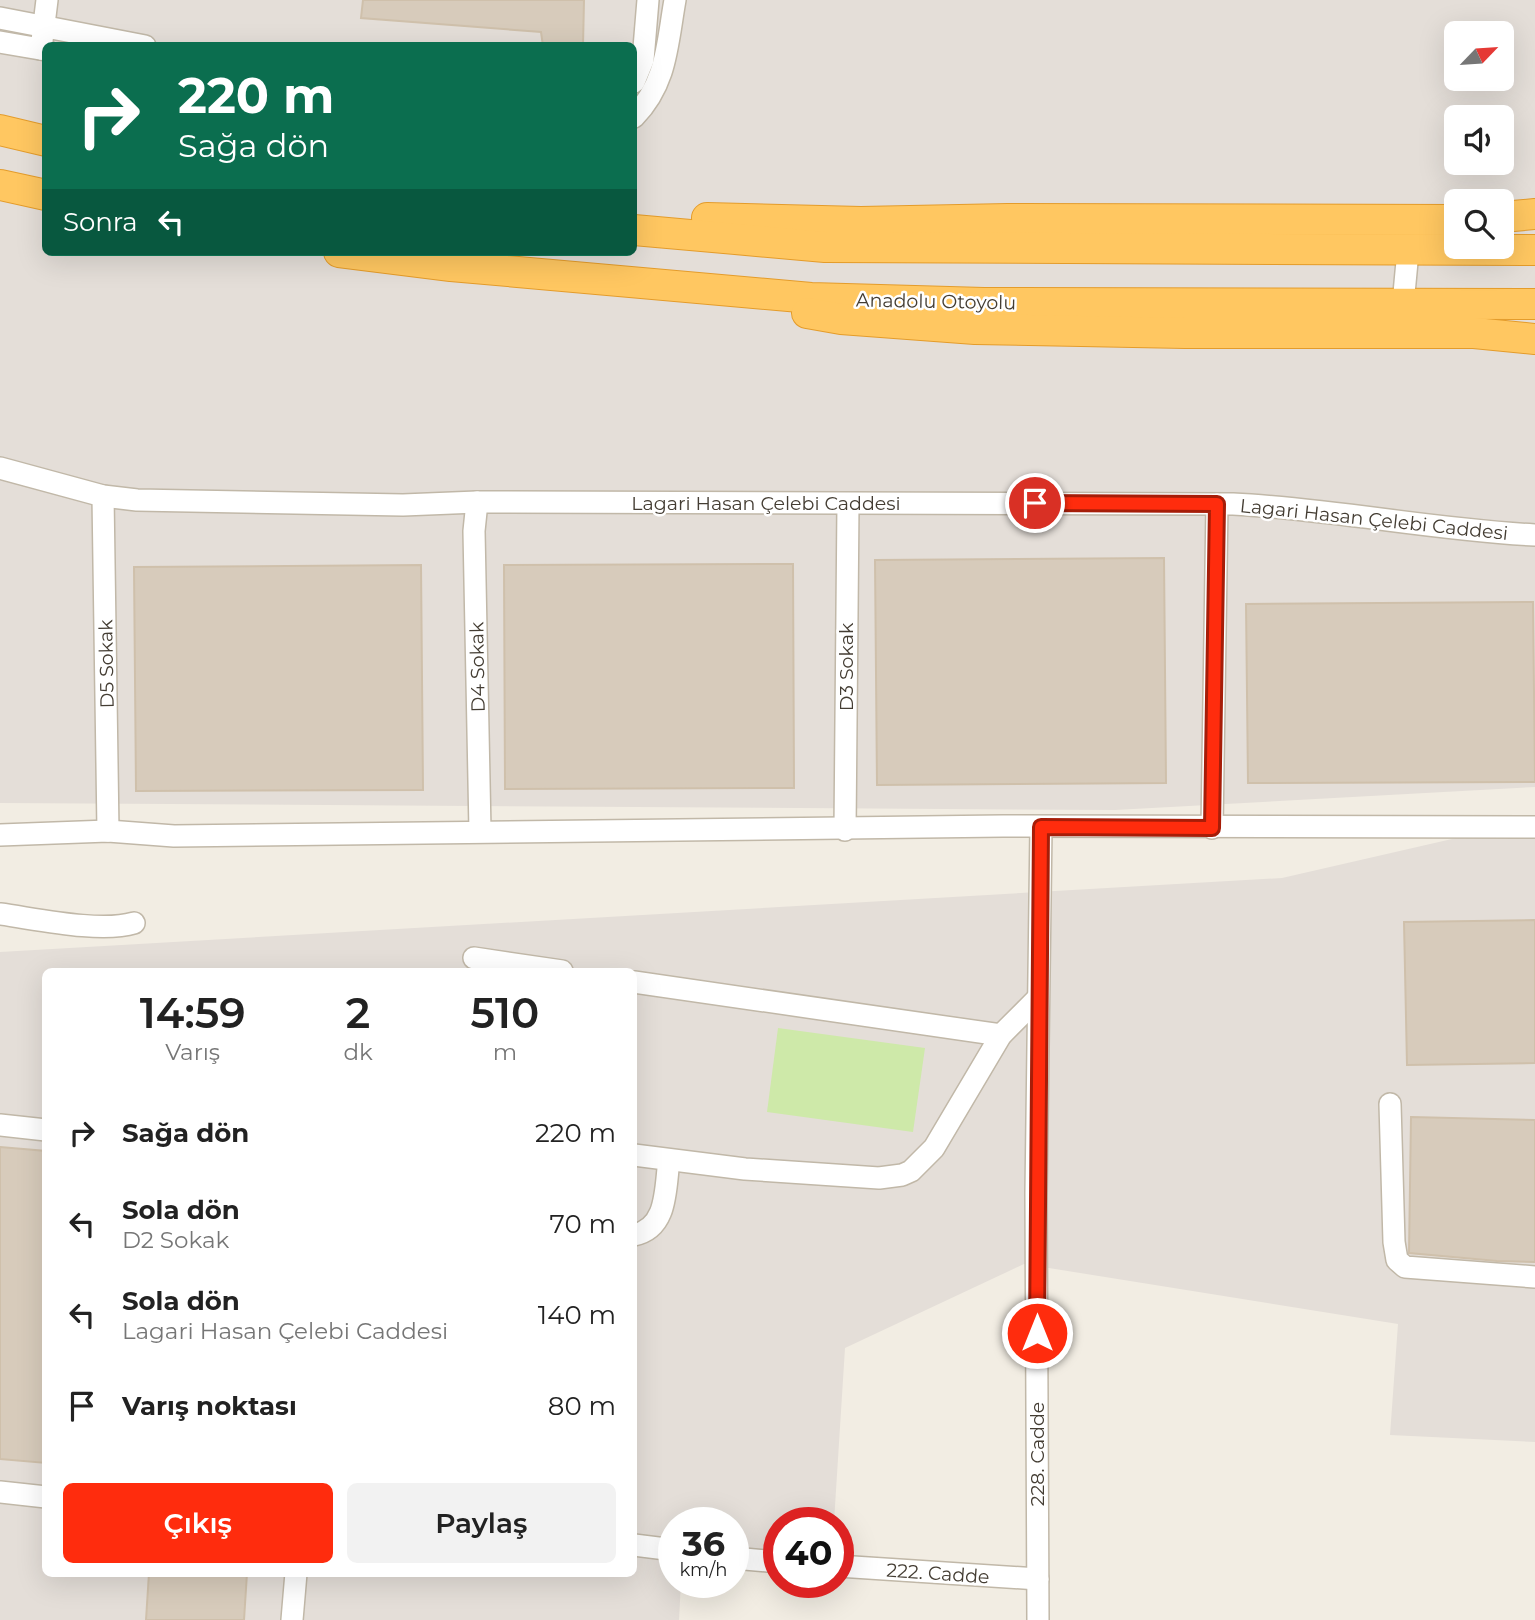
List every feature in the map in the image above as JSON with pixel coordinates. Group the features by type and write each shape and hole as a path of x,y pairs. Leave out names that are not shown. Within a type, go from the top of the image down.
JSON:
{"highway":[{"path":"0,130 42,140"},
{"path":"0,185 42,194"},
{"path":"1514,217 1535,214"},
{"path":"637,216 861,222 1008,219 1444,220"},
{"path":"1514,220 1535,222"},
{"path":"637,230 825,247 1535,250"},
{"name":"Anadolu Otoyolu","path":"371,256 680,288 811,298 984,303 1535,304"},
{"path":"680,288 841,319 975,329 1535,333"},
{"path":"1474,333 1535,339"}],"street":[{"path":"44,42 47,0"},
{"path":"637,75 643,60 648,0"},
{"path":"637,114 651,99 663,69 675,0"},
{"path":"0,18 124,42"},
{"path":"0,42 42,50"},
{"path":"1403,304 1408,251"},
{"name":"Lagari Hasan Çelebi Caddesi","path":"0,468 103,496 137,500 404,505 477,502 1217,504 1331,511 1471,531 1535,535"},
{"name":"D5 Sokak","path":"103,496 108,831"},
{"name":"D4 Sokak","path":"477,502 474,531 480,831"},
{"name":"D3 Sokak","path":"845,830 848,504"},
{"path":"1212,828 1217,504"},
{"path":"0,835 108,831 174,836 310,835 334,832 391,834 1041,827 1535,827"},
{"name":"228. Cadde","path":"1038,1620 1038,998 1041,827"},
{"path":"0,914 96,926 122,927 134,923"},
{"path":"474,958 542,968"},
{"path":"637,982 1001,1035"},
{"path":"637,1155 879,1178 902,1175 911,1171 934,1148 1001,1035 1038,998"},
{"path":"1390,1104 1394,1242 1397,1260 1405,1267 1535,1277"},
{"path":"0,1125 42,1130"},
{"path":"637,1235 648,1233 657,1222 663,1205 669,1160"},
{"path":"0,1492 42,1497"},
{"path":"637,1545 658,1548"},
{"name":"222. Cadde","path":"854,1567 1038,1579"},
{"path":"292,1620 296,1577"}],"shaded area":[{"path":"0,0 1535,0 1535,787 1115,810 0,803"},
{"path":"1535,820 1535,1442 1390,1435 1398,1324 1024,1264 845,1348 835,1507 763,1507 763,1559 749,1557 749,1507 658,1507 658,1598 680,1598 679,1620 0,1620 0,952 1282,878"}],"green space":[{"path":"778,1028 925,1048 913,1132 767,1112"}],"building":[{"path":"363,0 584,0 583,42 542,42 541,32 361,18"},
{"path":"1164,558 1166,783 877,785 875,560"},
{"path":"793,564 794,788 505,789 504,565"},
{"path":"421,565 423,790 136,791 134,567"},
{"path":"1533,602 1535,782 1248,783 1246,604"},
{"path":"1535,920 1535,1063 1407,1065 1404,922"},
{"path":"1411,1117 1535,1120 1535,1262 1409,1253"},
{"path":"0,1147 42,1151 42,1463 0,1459"},
{"path":"149,1577 247,1577 244,1620 146,1620"}],"route":[{"path":"1035,503 1217,504 1212,828 1041,827 1037,1333"}]}
